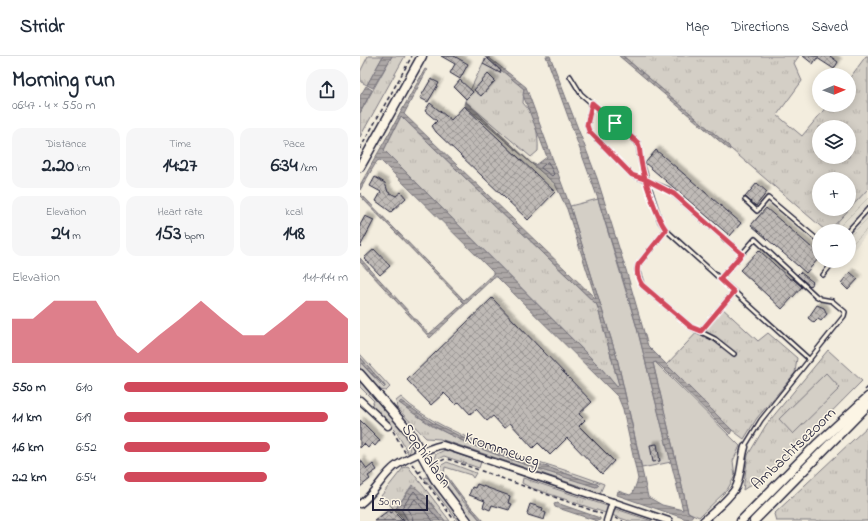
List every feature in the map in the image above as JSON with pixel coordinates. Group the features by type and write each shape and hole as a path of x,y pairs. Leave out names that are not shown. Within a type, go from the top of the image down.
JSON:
{"street":[{"path":"360,167 422,56"},
{"path":"360,374 399,417 422,453"},
{"name":"Ambachtsezoom","path":"741,521 816,445 868,397"},
{"path":"360,400 388,426"},
{"name":"Ambachtsezoom","path":"757,520 868,405"},
{"name":"Krommeweg","path":"360,504 373,493 392,468 435,446 447,446 669,521"},
{"path":"704,521 735,489 740,474 741,459 745,447"},
{"name":"Sophialaan","path":"422,453 428,467 467,521"},
{"path":"608,518 613,502"},
{"path":"750,512 757,520"}],"lane":[{"path":"570,76 581,94 638,143 641,162 660,221 666,230 810,360"},
{"path":"592,103 587,125 589,131 632,175 647,180 674,194 742,254"},
{"path":"745,200 757,211 768,198 812,235"},
{"path":"854,224 868,209"},
{"path":"666,230 638,265 637,270 642,285 691,327 715,339 734,354"},
{"path":"720,279 755,239 816,296 821,299 832,301 845,312 844,316 810,360 761,420 745,447"},
{"path":"823,275 829,268"},
{"path":"701,331 734,292"}],"path":[{"path":"360,149 412,56"},
{"name":"Sophialaan","path":"388,426 398,438 418,473 455,521"},
{"name":"Krommeweg","path":"418,473 445,459 608,518 623,521"}],"shaded area":[{"path":"868,189 868,232 856,247 856,224 836,224 843,216 856,216 856,202"}],"green space":[{"path":"368,56 383,56 367,85 361,82 360,72"},
{"path":"392,56 405,56 360,137 360,113"},
{"path":"623,56 799,56 794,63 802,81 777,115 802,136 812,124 812,164 856,164 856,120 815,120 822,112 856,112 856,70 866,56 868,56 868,189 856,202 856,172 812,172 812,216 843,216 836,224 818,224"},
{"path":"485,59 494,67 496,65 524,89 523,103 531,113 538,138 538,151 531,157 465,101"},
{"path":"401,116 597,305 619,385 617,387 601,368 384,150"},
{"path":"598,199 637,328 671,462 642,468 617,358 570,206"},
{"path":"721,307 758,341 768,333 797,358 795,373 757,418 744,439 732,430 666,365"},
{"path":"828,350 862,381 760,484 755,482 743,490 748,455 766,425","holes":["826,374 840,388 779,419"]},
{"path":"360,354 390,387 386,391 380,390 360,368 360,362 384,388 385,386 360,357"},
{"path":"655,362 740,446 733,461 735,476 727,490 699,517 688,512 653,363"},
{"path":"826,373 840,388 793,434 779,419"},
{"path":"360,380 383,404 400,426 410,447 409,455 396,431 371,406 374,401 360,387"},
{"path":"401,397 421,413 470,438 604,484 600,493 440,439 426,438 397,408 396,401","holes":["400,403 433,423 463,438 599,485 596,487 463,441 432,426"]},
{"path":"868,426 868,521 776,521 774,514"},
{"path":"445,450 481,462 479,468 444,456 432,462 436,454"},
{"path":"447,462 476,473 473,478 471,475 445,467 444,474 462,500 481,521 471,521 447,488 437,471 440,466"},
{"path":"408,466 450,521 445,521 428,499 412,485 395,510 381,496 403,468"},
{"path":"427,477 462,521 458,521 424,478"},
{"path":"523,478 652,521 629,521 529,487 522,483"}],"water":[{"path":"383,56 392,56 373,88 367,85"},
{"path":"484,56 487,56 526,87 570,206 617,358 648,497 662,505 683,510 637,328 622,276 598,199 546,56 550,56 597,178 648,346 732,430 730,434 663,368 656,362 653,363 688,512 693,515 689,520 617,495 618,491 630,495 633,493 638,479 623,409 618,397 497,277 494,277 430,338 360,262 360,258 429,334 464,303 360,196 360,193 464,300 493,274 493,272 380,160 377,161 360,190 360,185 425,69 427,70 404,114 596,299 567,209 555,184 464,105 465,101 531,163 536,165 547,157 523,95 524,89","holes":["401,116 597,305 619,385 617,387 601,368 384,150"]},
{"path":"619,56 623,56 729,146 730,150"},
{"path":"366,86 372,90 360,113 360,96"},
{"path":"360,357 385,386 385,387 360,362"},
{"path":"401,401 433,423 463,438 599,485 596,487 520,463 471,444 424,420 399,403"},
{"path":"446,475 464,499 484,521 481,521 445,477"},
{"path":"413,485 428,499 445,521 406,521 395,510"},
{"path":"557,503 600,518 600,520 597,521 555,507 554,504"}],"building":[{"path":"441,56 454,56 468,64 460,79 450,73 455,64"},
{"path":"803,56 830,56 838,62 835,68 817,58 813,64"},
{"path":"487,58 501,71 500,73 483,64"},
{"path":"488,74 495,81 481,96 474,90"},
{"path":"431,79 439,83 428,102 420,98"},
{"path":"460,80 473,92 466,99 454,87"},
{"path":"430,103 451,120 464,106 555,192 528,220 436,132 432,126 437,121 425,111"},
{"path":"656,150 741,223 730,236 645,163"},
{"path":"375,177 385,183 388,192 396,196 401,192 406,198 391,212 376,201 381,192 370,186"},
{"path":"757,183 767,192 756,206 745,197"},
{"path":"766,208 812,248 812,266 806,273 751,225"},
{"path":"365,216 374,220 360,247 360,225"},
{"path":"374,249 390,266 380,275 364,258"},
{"path":"759,250 790,279 793,279 802,287 782,309 740,270"},
{"path":"800,272 813,282 810,286 797,275"},
{"path":"850,272 858,279 848,290 841,283"},
{"path":"492,298 592,402 579,414 585,420 579,426 614,461 602,474 567,438 550,455 538,443 533,448 510,423 504,428 493,416 487,421 476,409 470,414 459,402 456,405 444,393 431,405 407,380"},
{"path":"817,305 824,308 827,314 821,321 818,319 814,323 808,318"},
{"path":"360,420 380,440 375,446 372,443 368,448 364,444 360,448"},
{"path":"657,444 660,461 653,462 650,445"},
{"path":"360,459 367,469 373,464 377,470 368,476 370,479 360,487"},
{"path":"477,484 510,496 508,503 512,504 509,510 492,505 490,510 483,507 485,501 469,495 472,487 475,488"},
{"path":"530,504 543,508 542,511 546,513 544,520 528,515 527,513"},
{"path":"389,510 391,513 394,511 404,521 374,521"}],"route":[{"path":"615,123 592,103 587,125 589,131 632,175 647,180 668,189 742,254 720,279 734,292 701,331 691,327 642,285 639,279 637,270 638,265 666,230 660,221 647,180 641,162 638,143 615,123"}]}
